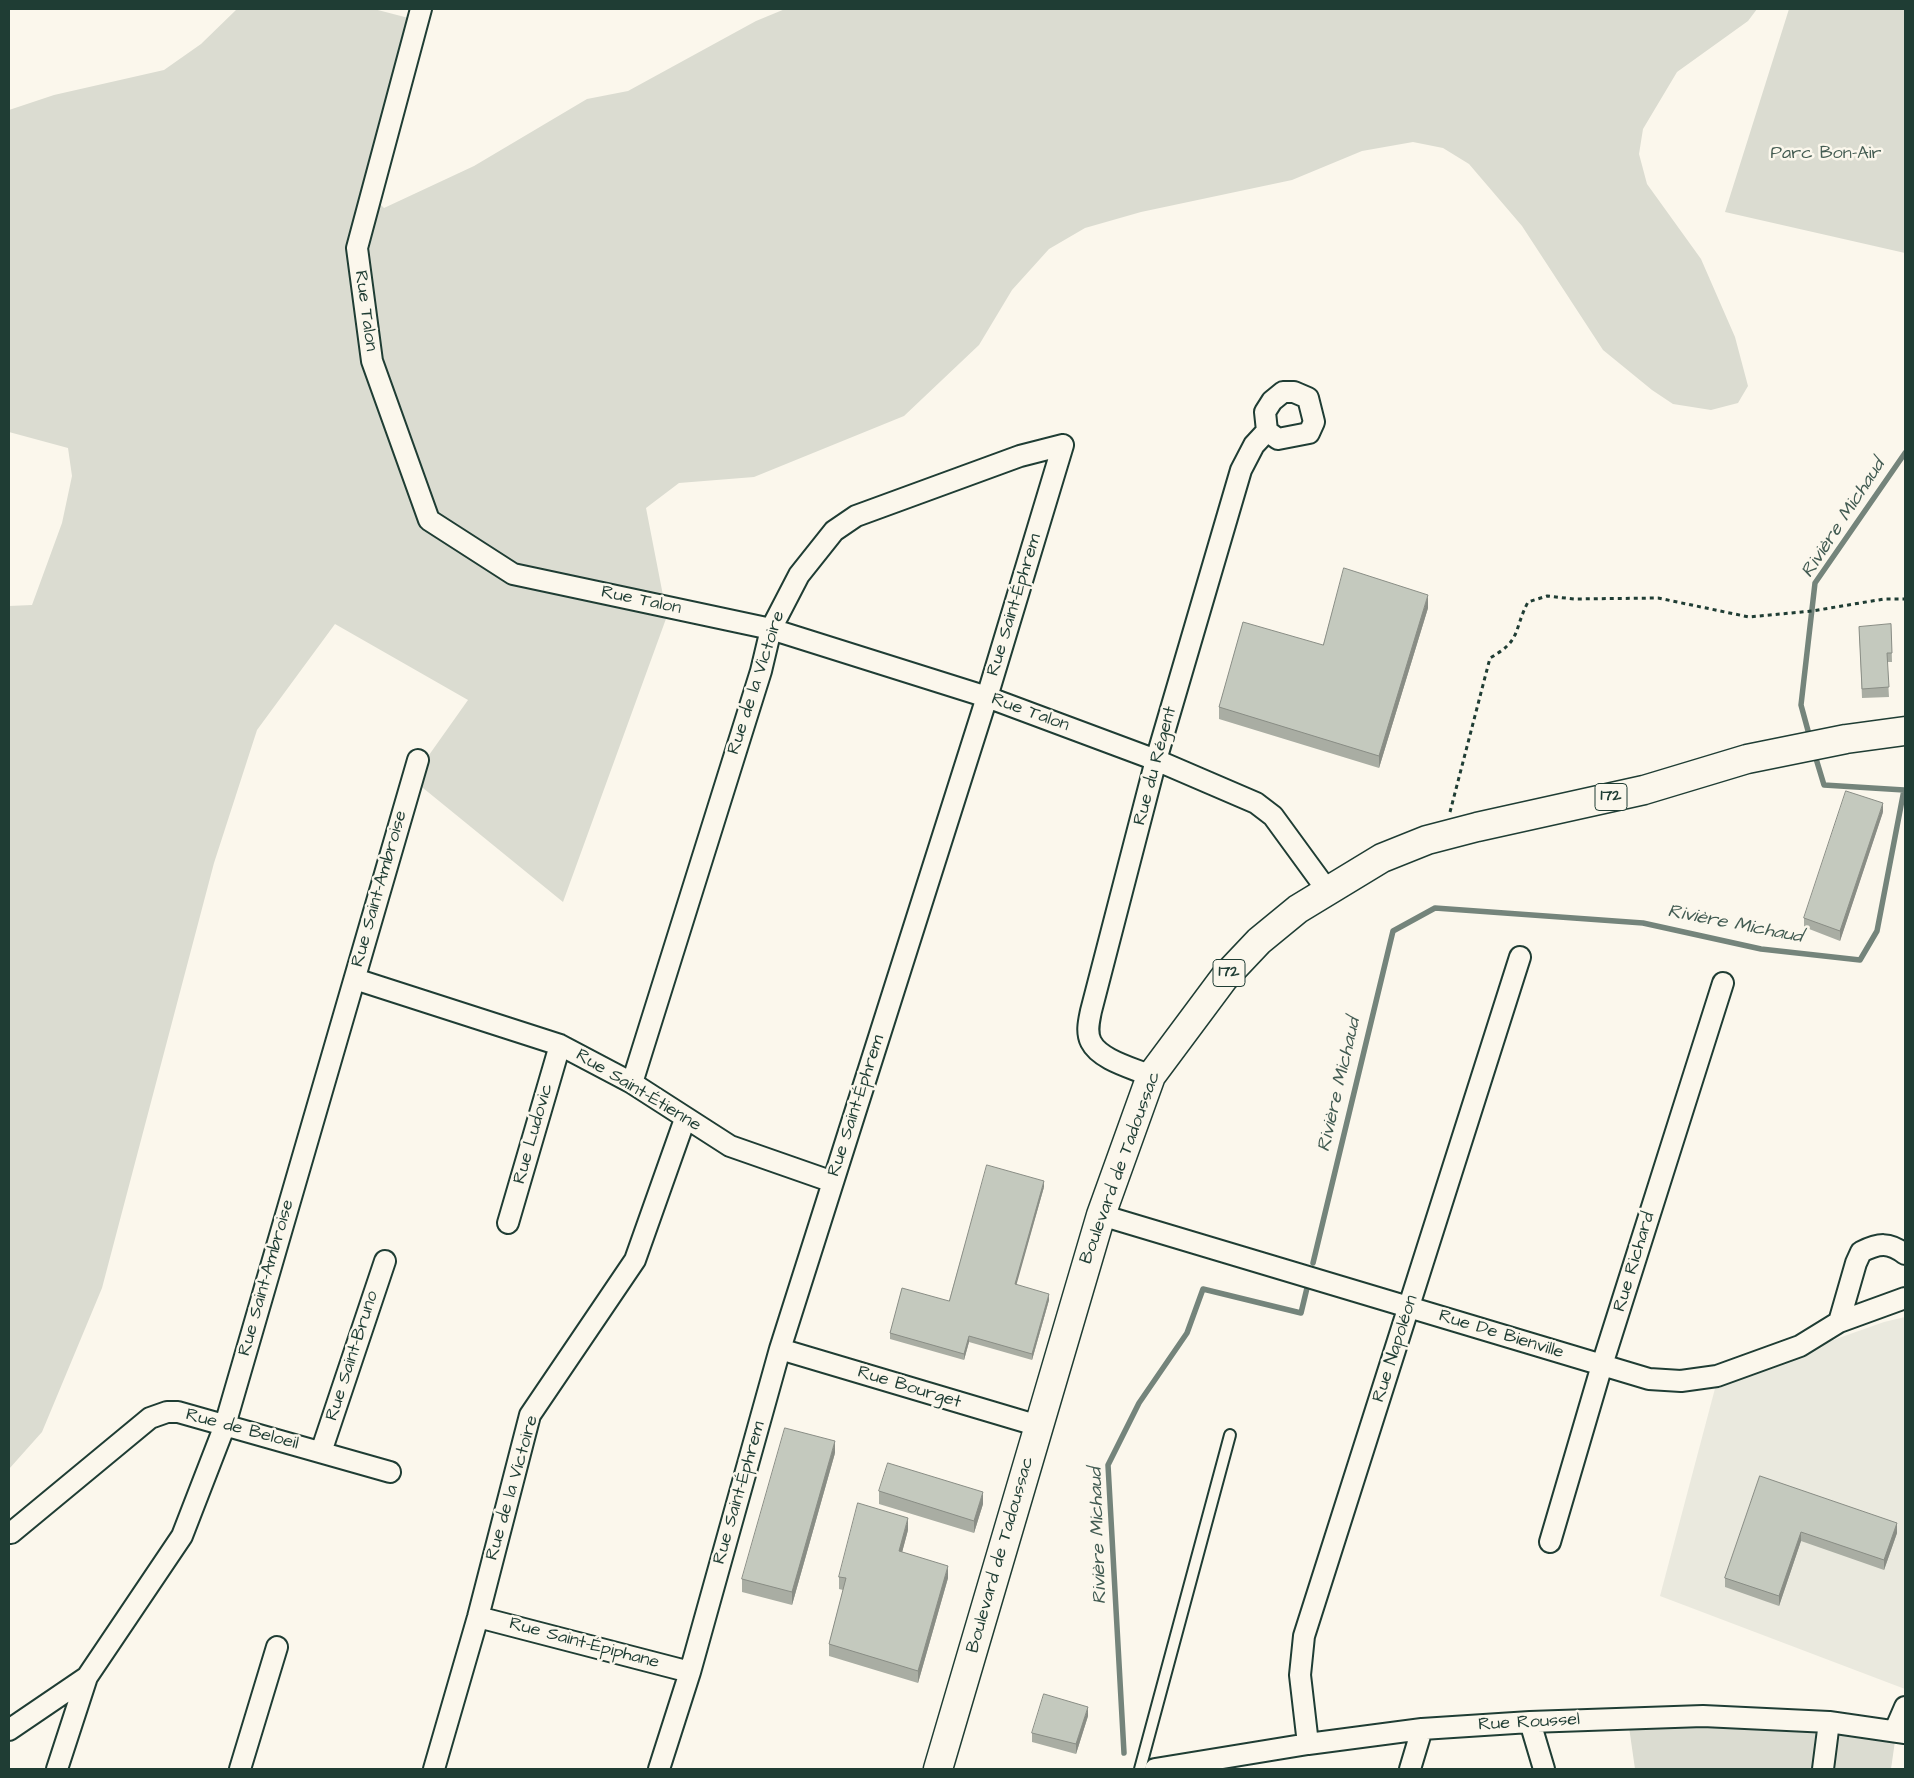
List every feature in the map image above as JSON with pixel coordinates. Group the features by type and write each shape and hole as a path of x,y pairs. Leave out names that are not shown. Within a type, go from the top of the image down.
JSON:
{"main road":[{"name":"Boulevard de Tadoussac","path":"938,1769 1101,1215 1151,1076 1224,978 1259,942 1298,909 1327,890 1382,858 1444,835 1644,790 1756,757 1846,739 1905,731"}],"street":[{"name":"Rue Talon","path":"421,9 357,248 372,361 429,520 513,574 771,629 987,697 1156,760 1256,803 1273,816 1327,890"},
{"name":"Rue du Régent","path":"1151,1076 1106,1056 1091,1042 1088,1031 1091,1011 1156,760 1240,470 1254,445 1267,431"},
{"name":"Rue de la Victoire","path":"632,1083 761,672 771,629 799,575 834,530 856,516 1020,456 1063,445"},
{"name":"Rue Saint-Éphrem","path":"659,1769 690,1672 780,1349 987,697 1063,445"},
{"name":"Rue Saint-Ambroise","path":"57,1769 87,1677 182,1536 224,1425 418,760"},
{"name":"Rue Napoléon","path":"1308,1744 1300,1675 1304,1636 1520,957"},
{"name":"Rue Saint-Étienne","path":"355,979 560,1046 632,1083 685,1119 730,1146 833,1182"},
{"name":"Rue Richard","path":"1550,1542 1602,1365 1722,983"},
{"name":"Rue Ludovic","path":"508,1223 560,1046"},
{"name":"Rue de la Victoire","path":"434,1769 478,1617 530,1415 635,1260 685,1119"},
{"name":"Rue De Bienville","path":"1101,1215 1649,1379 1681,1382 1700,1380 1800,1346 1839,1322 1905,1298"},
{"path":"1839,1322 1861,1252 1880,1244 1894,1246 1905,1254"},
{"name":"Rue Saint-Bruno","path":"321,1452 385,1261"},
{"name":"Rue Bourget","path":"780,1349 1038,1426"},
{"name":"Rue de Beloeil","path":"11,1532 150,1418 166,1412 178,1412 390,1472"},
{"name":"Rue Saint-Épiphane","path":"478,1617 690,1672"},
{"path":"240,1769 277,1647"},
{"path":"9,1730 87,1677"},
{"path":"1900,1731 1905,1707"},
{"name":"Rue Roussel","path":"1155,1769 1197,1766 1308,1744 1422,1729 1530,1722 1703,1716 1828,1722 1900,1731"},
{"path":"1530,1722 1544,1769"},
{"path":"1823,1769 1828,1722"},
{"path":"1410,1769 1422,1729"}],"lane":[{"path":"1140,1769 1230,1435"}],"path":[{"path":"1444,835 1490,658 1508,648 1515,637 1520,617 1528,602 1547,596 1574,599 1658,598 1749,617 1812,611 1884,599 1905,599"}],"shaded area":[{"path":"1905,1317 1905,1689 1660,1596 1717,1381 1884,1322"}],"green space":[{"path":"237,9 374,9 420,21 378,202 384,208 474,166 587,99 628,91 756,21 785,9 1757,9 1748,21 1677,72 1643,129 1639,154 1647,184 1701,259 1735,337 1748,386 1738,403 1711,410 1673,404 1652,390 1603,350 1522,226 1469,164 1443,148 1413,142 1362,151 1292,180 1141,212 1085,228 1049,249 1012,290 979,345 904,416 754,477 679,483 646,508 667,616 563,902 412,779 468,700 335,624 257,730 214,863 102,1288 42,1432 9,1469 9,606 32,605 62,523 72,476 68,448 9,432 9,110 54,95 164,70 201,44"},
{"name":"Parc Bon-Air","path":"1789,9 1905,9 1905,253 1725,212"},
{"path":"1628,1720 1896,1734 1891,1769 1635,1769"}],"building":[{"path":"1344,568 1428,595 1379,756 1219,707 1243,622 1323,645"},
{"path":"1891,624 1892,653 1887,653 1889,687 1862,689 1859,627"},
{"path":"1846,791 1883,803 1840,931 1804,918"},
{"path":"987,1165 1044,1181 1015,1284 1049,1294 1032,1354 969,1336 964,1354 890,1333 902,1288 949,1301"},
{"path":"785,1428 835,1441 792,1592 742,1579"},
{"path":"888,1463 983,1492 974,1521 879,1491"},
{"path":"1760,1476 1897,1523 1884,1560 1801,1532 1779,1596 1725,1578"},
{"path":"858,1503 908,1518 899,1551 948,1566 918,1671 829,1644 846,1578 839,1577"},
{"path":"1044,1694 1088,1707 1076,1744 1032,1733"}],"waterway":[{"name":"Rivière Michaud","path":"1810,738 1801,705 1815,583 1905,453"},
{"name":"Rivière Michaud","path":"1313,1263 1393,931 1435,908 1643,923 1761,949 1860,960 1877,931 1904,790 1824,785 1814,752"},
{"name":"Rivière Michaud","path":"1124,1753 1108,1465 1139,1403 1187,1333 1203,1289 1301,1313 1307,1288"}]}
